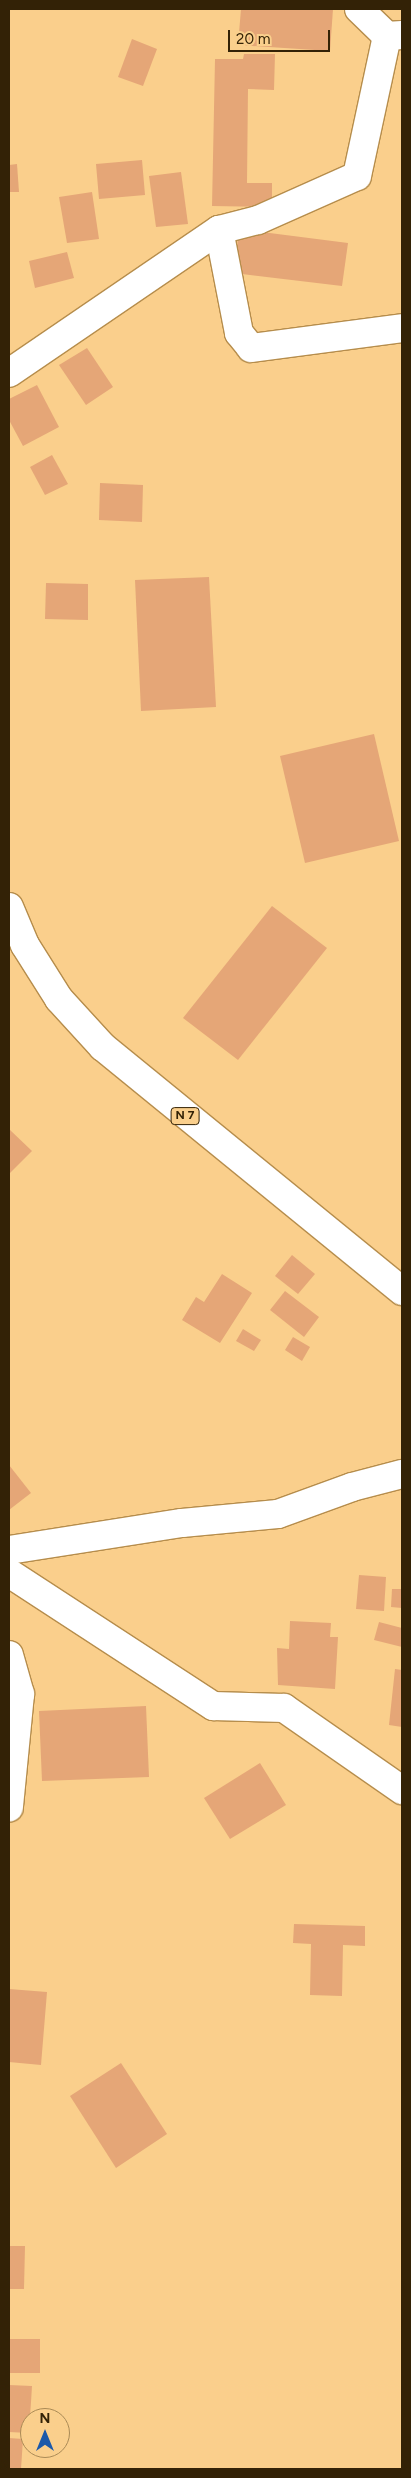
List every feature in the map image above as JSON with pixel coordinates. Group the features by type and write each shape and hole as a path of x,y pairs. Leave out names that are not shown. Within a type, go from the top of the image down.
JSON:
{"street":[{"path":"9,374 218,230 258,220 357,176 395,35 359,9"},
{"path":"218,230 239,333 251,348 402,328"},
{"name":"N 7","path":"9,906 25,945 60,999 104,1047 402,1291"},
{"path":"9,1550 182,1523 278,1514 352,1487 402,1474"},
{"path":"9,1573 213,1706 284,1708 402,1790"},
{"path":"9,1655 20,1694 9,1807"}],"building":[{"path":"241,9 333,9 330,51 238,45"},
{"path":"132,39 157,49 143,86 118,77"},
{"path":"244,54 275,54 274,90 248,89 247,183 272,183 272,207 212,206 215,59 243,59"},
{"path":"142,160 145,195 99,199 96,164"},
{"path":"17,164 19,192 9,192 9,165"},
{"path":"181,172 188,224 156,227 149,176"},
{"path":"92,192 99,239 67,243 59,197"},
{"path":"239,229 348,243 342,286 234,273"},
{"path":"67,252 74,278 35,288 29,261"},
{"path":"87,348 113,387 86,405 59,365"},
{"path":"37,385 59,427 23,446 9,420 9,399"},
{"path":"52,455 68,484 45,495 30,467"},
{"path":"100,483 143,485 142,522 99,520"},
{"path":"209,577 216,707 141,711 135,580"},
{"path":"46,583 88,584 88,620 45,619"},
{"path":"374,734 399,841 305,863 280,756"},
{"path":"272,906 327,948 238,1060 183,1018"},
{"path":"9,1129 32,1151 9,1174"},
{"path":"292,1255 315,1274 298,1294 275,1276"},
{"path":"222,1274 252,1293 220,1343 182,1320 196,1297 204,1302"},
{"path":"285,1291 319,1317 304,1337 270,1310"},
{"path":"243,1329 261,1340 254,1351 236,1341"},
{"path":"293,1337 310,1347 302,1361 285,1350"},
{"path":"9,1465 31,1493 9,1510"},
{"path":"359,1575 386,1577 384,1611 356,1609"},
{"path":"392,1589 402,1589 402,1608 391,1607"},
{"path":"290,1621 331,1623 330,1637 338,1637 335,1689 278,1685 277,1648 289,1649"},
{"path":"379,1622 402,1628 402,1647 374,1640"},
{"path":"395,1669 402,1670 402,1727 389,1725"},
{"path":"146,1706 149,1777 42,1781 39,1711"},
{"path":"260,1763 286,1805 230,1839 204,1798"},
{"path":"294,1924 365,1926 365,1946 343,1945 342,1996 310,1995 311,1944 293,1943"},
{"path":"9,1989 47,1992 41,2065 9,2062"},
{"path":"121,2063 167,2134 116,2168 70,2096"},
{"path":"9,2246 25,2246 24,2289 9,2289"},
{"path":"9,2339 40,2339 40,2373 9,2373"},
{"path":"9,2385 32,2386 31,2408 20,2408 20,2433 9,2432"},
{"path":"9,2438 20,2439 21,2469 9,2469"}]}
